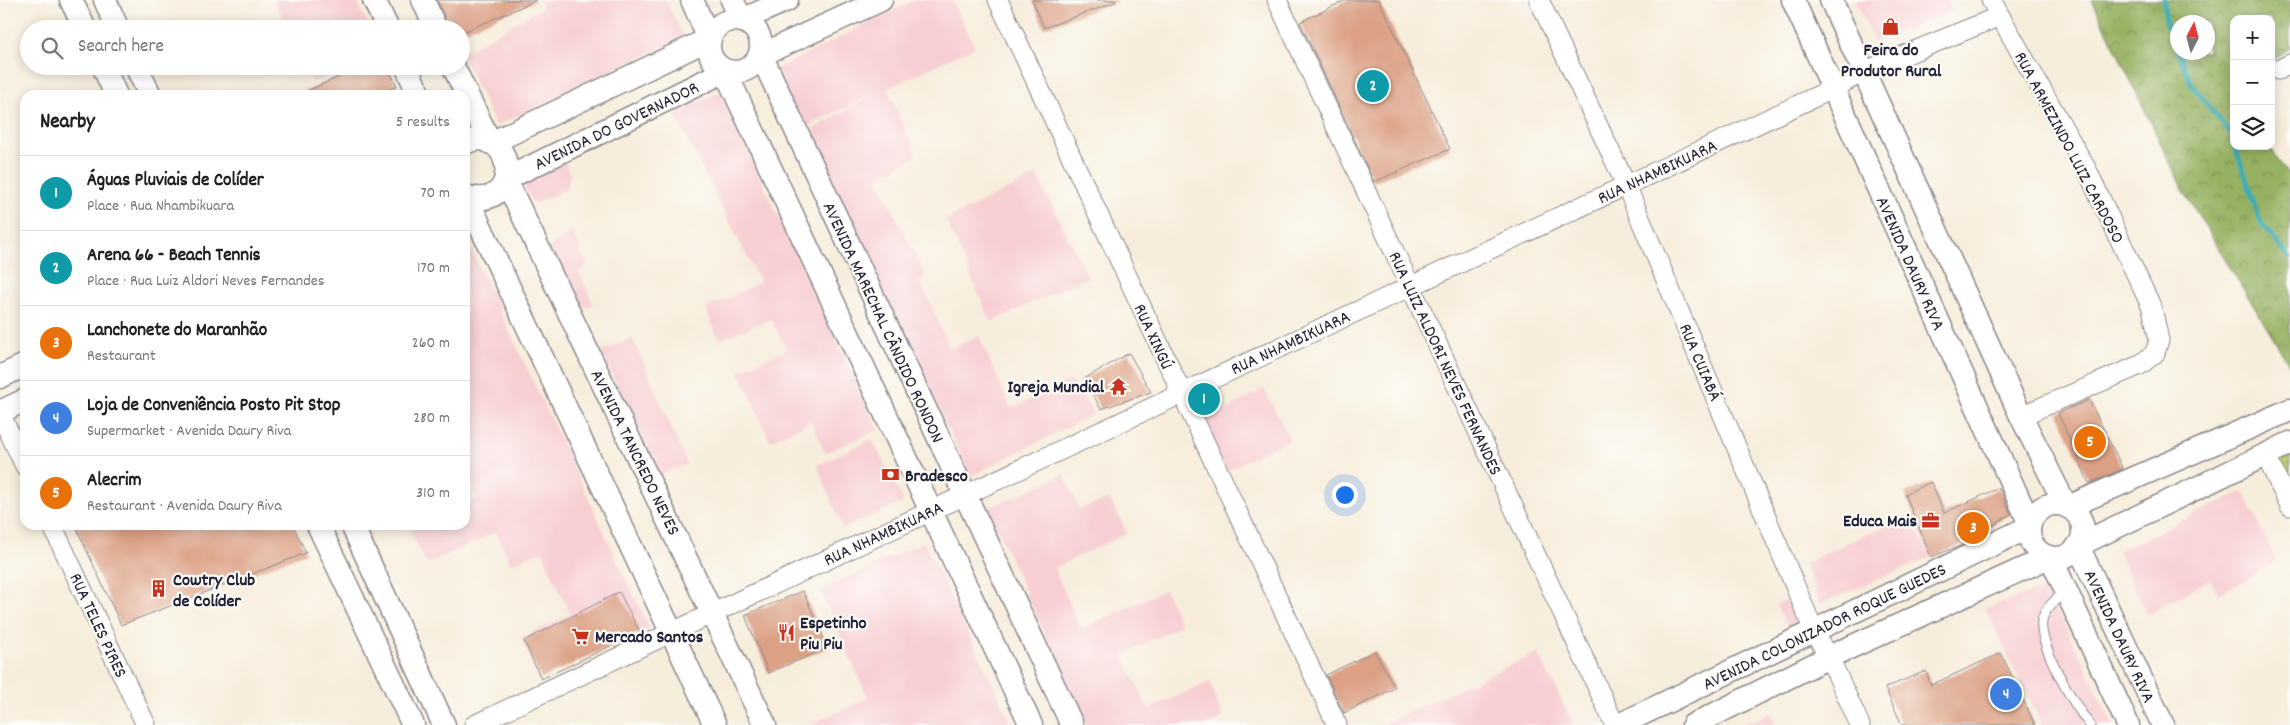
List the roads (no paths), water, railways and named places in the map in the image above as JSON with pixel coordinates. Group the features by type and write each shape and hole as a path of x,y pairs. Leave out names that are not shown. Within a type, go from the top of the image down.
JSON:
{"street":[{"path":"72,0 81,20"},
{"path":"105,0 114,20"},
{"path":"374,0 384,20"},
{"path":"423,0 432,20"},
{"path":"692,0 709,39 710,54 719,67 725,71 742,72 750,68 760,55 881,0"},
{"path":"732,0 742,20 756,30 760,38 760,55"},
{"path":"709,39 718,25 734,20 742,20 787,0"},
{"name":"RUA XINGÚ","path":"998,0 1337,725"},
{"name":"RUA LUIZ ALDORI NEVES FERNANDES","path":"1277,0 1615,725"},
{"name":"RUA CUIABÁ","path":"1539,0 1626,185 1814,631 1829,657 1860,725"},
{"name":"AVENIDA DAURY RIVA","path":"1793,0 2029,526"},
{"name":"AVENIDA DAURY RIVA","path":"1831,0 2021,416 2067,506"},
{"name":"RUA NHAMBIKUARA","path":"474,725 1832,89 1863,72 1996,8"},
{"name":"RUA ARMEZINDO LUIZ CARDOSO","path":"1996,8 2087,170 2152,308 2159,340 2155,353 2140,364 2021,416"},
{"name":"AVENIDA DO GOVERNADOR","path":"490,143 709,39"},
{"name":"AVENIDA MARECHAL CÂNDIDO RONDON","path":"760,55 1072,725"},
{"path":"725,71 1031,725"},
{"name":"AVENIDA DO GOVERNADOR","path":"470,197 479,199 493,195 506,179 725,71"},
{"path":"107,75 114,90"},
{"path":"140,75 148,90"},
{"path":"410,75 418,90"},
{"path":"457,75 465,90"},
{"path":"470,101 490,143"},
{"path":"470,142 480,140 490,143"},
{"name":"AVENIDA TANCREDO NEVES","path":"490,143 503,154 507,162 506,179 714,613 765,725"},
{"path":"470,204 715,725"},
{"path":"0,377 20,367"},
{"path":"20,403 0,413 20,455"},
{"path":"2290,410 2067,506 2046,506 2039,511 2029,526 2031,543 2036,550 2050,557 2066,556 2078,546 2290,442"},
{"path":"2265,454 2290,506"},
{"path":"2067,506 2081,522 2082,530 2078,546"},
{"name":"AVENIDA COLONIZADOR ROQUE GUEDES","path":"1619,725 2029,526"},
{"name":"RUA TELES PIRES","path":"54,530 146,725"},
{"path":"320,530 413,725"},
{"path":"354,530 444,725"},
{"name":"AVENIDA DAURY RIVA","path":"2078,546 2163,725"},
{"name":"AVENIDA DAURY RIVA","path":"2050,557 2128,725"},
{"name":"AVENIDA COLONIZADOR ROQUE GUEDES","path":"1693,725 1829,657 2050,557"}],"lane":[{"path":"2066,591 2057,598 2043,615 2041,624 2063,685 2075,706 2090,725"}],"waterway":[{"path":"2164,0 2166,24 2170,33"},
{"path":"2181,60 2192,85 2230,133"},
{"path":"2236,150 2261,223 2290,258"}],"place":[{"name":"Feira do Produtor Rural","path":"1891,26"},
{"name":"Arena 66 - Beach Tennis","path":"1373,86"},
{"name":"Igreja Mundial","path":"1118,386"},
{"name":"Águas Pluviais de Colíder","path":"1204,399"},
{"name":"Alecrim","path":"2090,442"},
{"name":"Bradesco","path":"891,475"},
{"name":"Educa Mais","path":"1931,520"},
{"name":"Lanchonete do Maranhão","path":"1973,528"},
{"name":"Cowtry Club de Colíder","path":"159,589"},
{"name":"Espetinho Piu Piu","path":"786,632"},
{"name":"Mercado Santos","path":"581,636"},
{"name":"Loja de Conveniência Posto Pit Stop","path":"2006,694"}]}
